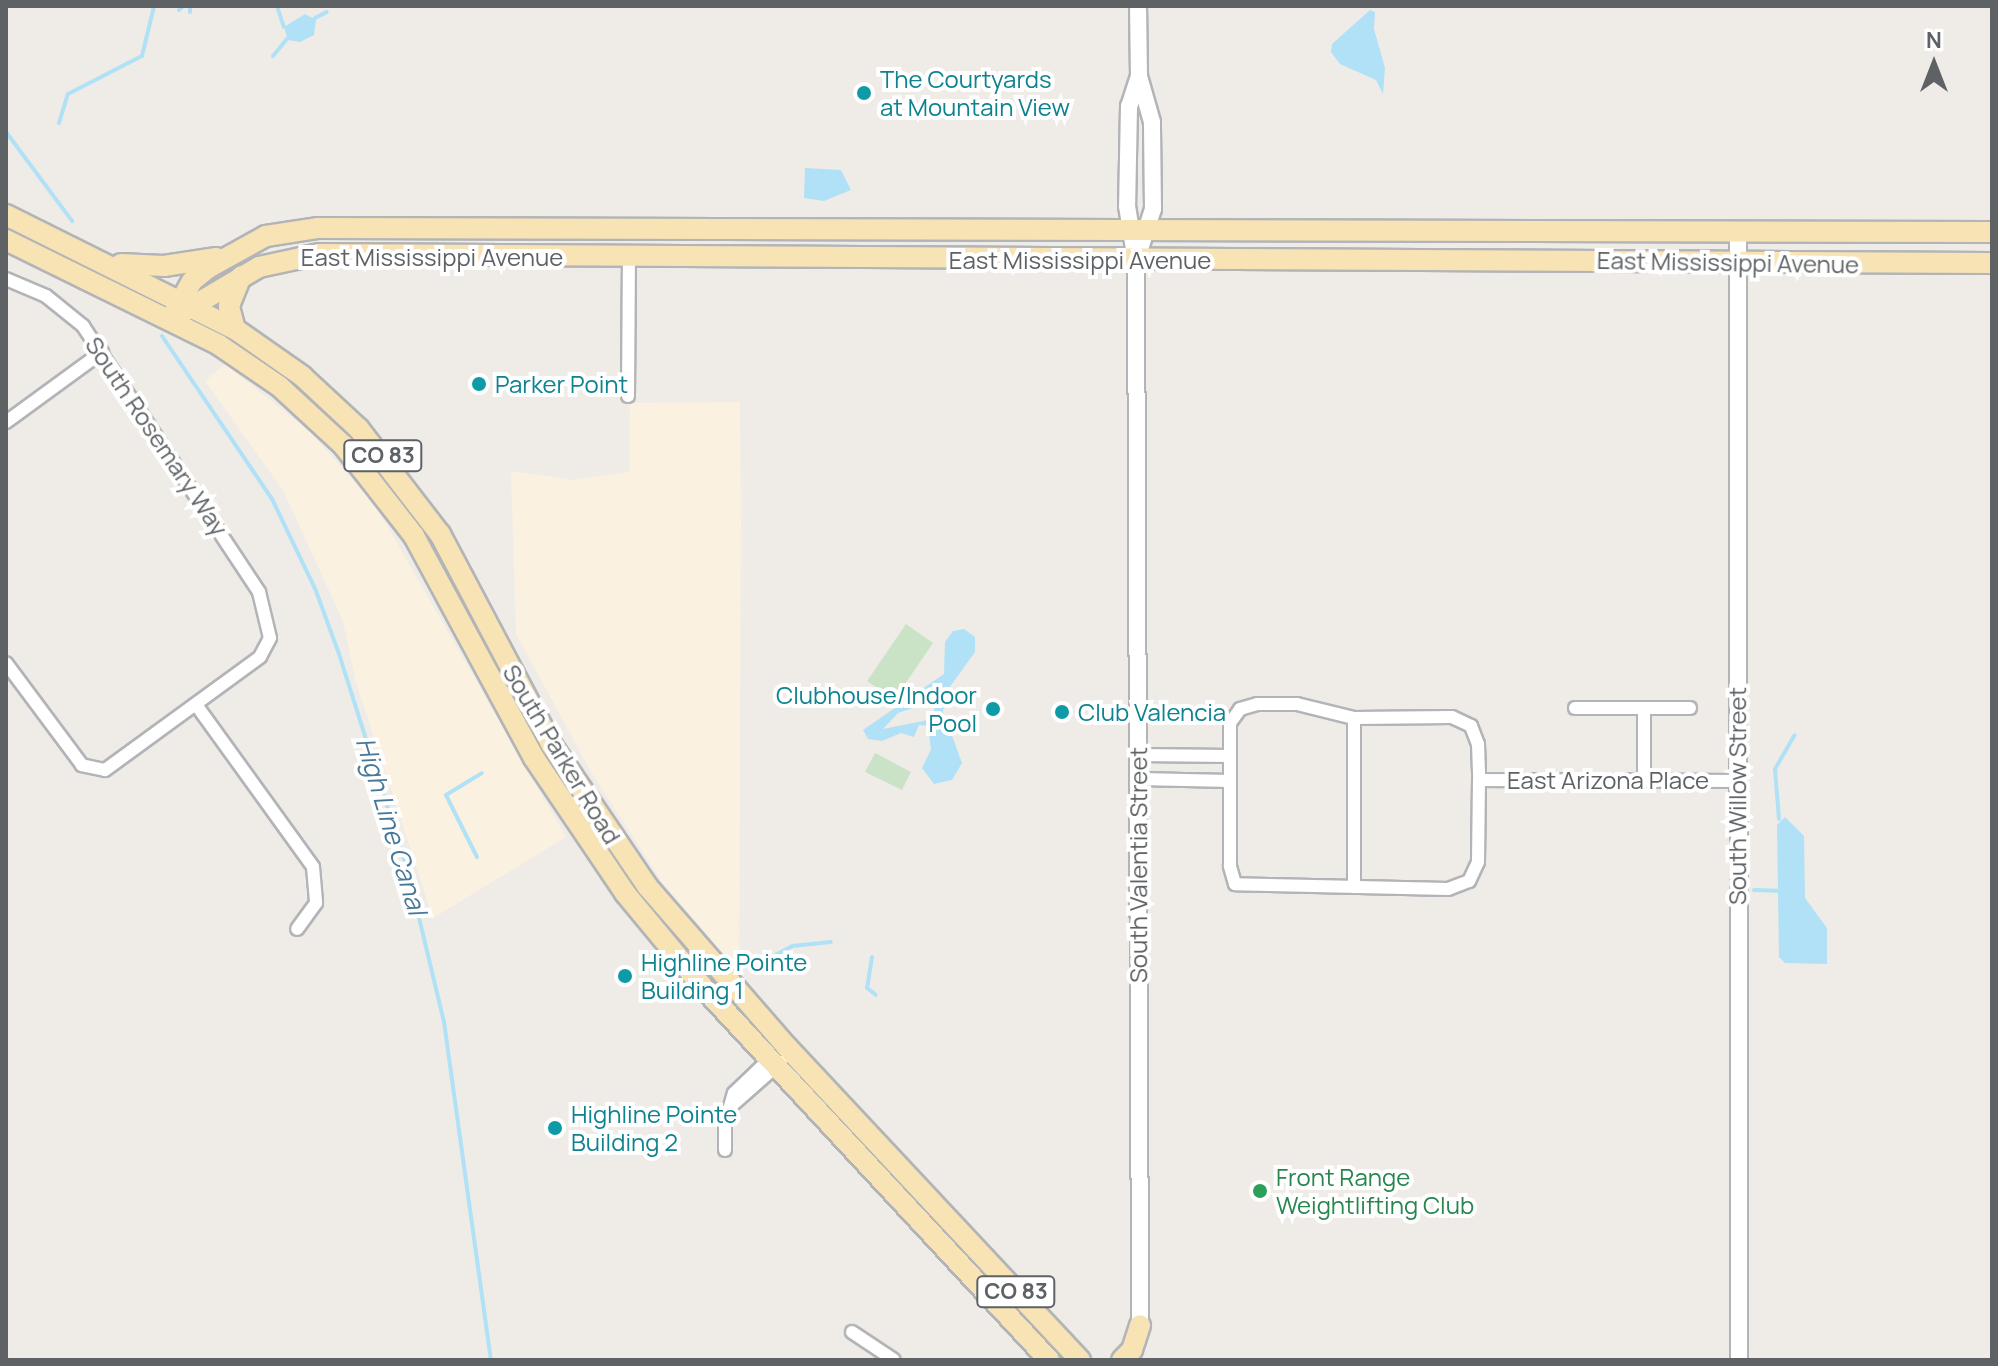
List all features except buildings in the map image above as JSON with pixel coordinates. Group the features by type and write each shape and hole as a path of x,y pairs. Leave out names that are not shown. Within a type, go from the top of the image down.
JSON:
{"main road":[{"name":"South Parker Road","path":"6,215 106,261 235,329 329,399 409,488 599,820 663,908 789,1049 1080,1360"},
{"name":"East Mississippi Avenue","path":"186,303 196,277 228,256 266,236 318,228 1139,233 1992,232"},
{"name":"South Parker Road","path":"6,240 171,319 279,386 376,483 420,546 534,758 600,859 678,959 1049,1360"},
{"name":"East Mississippi Avenue","path":"171,319 186,303 241,276 276,260 306,254 629,259 1992,263"},
{"path":"106,261 164,266 228,256"},
{"path":"235,329 229,306 241,276"},
{"path":"1136,1359 1140,1325"}],"street":[{"name":"South Valentia Street","path":"1138,6 1139,76 1153,132 1136,261 1140,1325"},
{"name":"South Valentia Street","path":"1139,76 1128,110 1139,233"},
{"name":"South Willow Street","path":"1738,231 1739,1360"},
{"path":"628,396 629,259"},
{"name":"South Rosemary Way","path":"6,279 69,312 102,352 259,592 270,628 260,657 197,706"},
{"path":"6,422 102,352"},
{"path":"6,663 75,757 94,770 116,765 197,706 313,867 316,903 297,929"},
{"path":"1257,704 1297,704 1354,718 1452,717 1471,726 1478,744 1478,862 1469,881 1448,889 1235,884 1230,866 1230,723 1240,709 1257,704"},
{"path":"1575,708 1690,708"},
{"path":"1644,708 1644,780"},
{"path":"1354,718 1354,887"},
{"path":"1139,755 1230,756"},
{"path":"1139,779 1230,781"},
{"name":"East Arizona Place","path":"1479,780 1737,781"},
{"path":"725,1150 730,1107 736,1090 789,1049"},
{"path":"852,1332 894,1360"}],"shaded area":[{"path":"225,364 309,431 375,505 566,837 433,918 355,679 343,621 283,490 205,381"},
{"path":"740,402 739,972 662,882 590,770 516,634 511,471 572,480 629,472 630,403"}],"green space":[{"path":"906,624 933,643 894,700 867,681"},
{"path":"875,753 911,772 902,790 865,772"}],"water":[{"path":"1370,10 1375,12 1374,29 1385,68 1383,94 1376,80 1340,64 1331,52 1332,44"},
{"path":"305,14 316,20 314,35 300,42 288,40 284,27"},
{"path":"805,168 841,170 851,190 824,201 804,198"},
{"path":"964,629 975,637 975,652 947,691 943,711 962,763 952,780 934,784 922,768 931,749 928,726 919,725 914,737 901,733 882,741 868,739 863,730 944,674 945,642 953,631","holes":["929,693 936,696 933,719 883,729 898,713 919,706"]},
{"path":"1785,817 1804,836 1805,898 1827,928 1827,964 1785,963 1779,957 1777,825"}],"waterway":[{"path":"59,123 68,94 142,56 154,6"},
{"path":"179,10 183,6"},
{"path":"190,6 190,12"},
{"path":"277,6 284,27"},
{"path":"315,18 327,12"},
{"path":"273,56 287,39"},
{"name":"High Line Canal","path":"6,132 72,221"},
{"name":"High Line Canal","path":"162,336 272,499 316,591 339,654 408,872 444,1022 491,1360"},
{"path":"1779,819 1775,769 1795,735"},
{"path":"477,857 446,795 482,773"},
{"path":"1754,890 1779,891"},
{"path":"766,960 792,946 831,942"},
{"path":"872,957 867,988 876,995"},
{"path":"741,969 760,961"}],"place":[{"name":"The Courtyards at Mountain View","path":"864,93"},
{"name":"Parker Point","path":"479,384"},
{"name":"Clubhouse/Indoor Pool","path":"993,709"},
{"name":"Club Valencia","path":"1062,712"},
{"name":"Highline Pointe Building 1","path":"625,976"},
{"name":"Highline Pointe Building 2","path":"555,1128"},
{"name":"Front Range Weightlifting Club","path":"1260,1191"}]}
